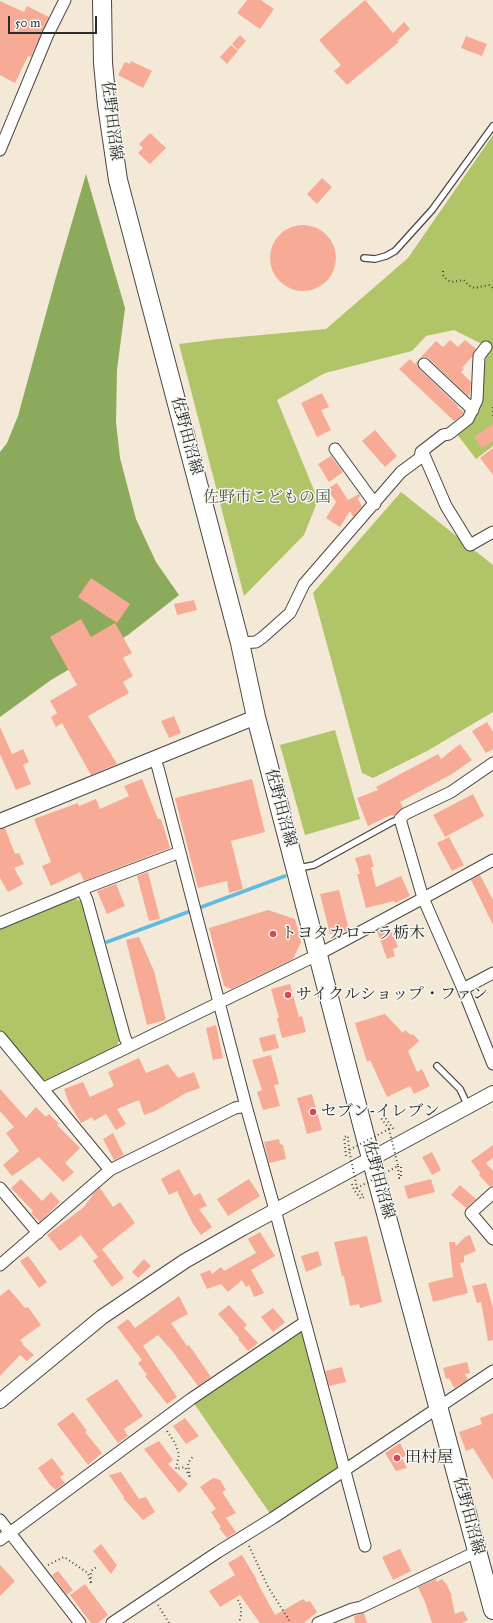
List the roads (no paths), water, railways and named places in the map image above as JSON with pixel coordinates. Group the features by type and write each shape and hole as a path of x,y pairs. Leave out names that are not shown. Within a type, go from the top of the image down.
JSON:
{"main road":[{"name":"佐野田沼線","path":"102,0 103,63 107,105 118,180 240,643 256,717 438,1408 478,1551 490,1580 493,1610"}],"street":[{"path":"0,150 48,34 65,0"},
{"path":"420,458 421,452 443,435 449,434 468,419 477,400 479,356 486,347"},
{"path":"424,364 473,410"},
{"path":"335,449 375,504"},
{"path":"240,643 256,642 263,638 290,612 304,584 375,504 401,472 424,455 446,506 470,545 493,532"},
{"path":"0,821 256,717"},
{"path":"154,758 158,768 246,1106 365,1546"},
{"path":"493,763 451,792 405,814 400,819 423,898 463,989 493,1064"},
{"path":"0,923 82,889 180,852"},
{"path":"44,1088 319,954 493,860"},
{"path":"82,889 87,900 125,1038 130,1046"},
{"path":"463,989 493,974"},
{"path":"0,1037 44,1088 110,1170"},
{"path":"0,1401 102,1317 185,1261 275,1210 493,1093"},
{"path":"0,1265 110,1170 235,1108 246,1106"},
{"path":"0,1188 38,1232"},
{"path":"493,1193 471,1213 493,1239"},
{"path":"0,1540 160,1422 305,1322"},
{"path":"112,1623 493,1371"},
{"path":"0,1520 80,1623"},
{"path":"318,1623 352,1609 361,1607 478,1551"}],"lane":[{"path":"364,258 374,259 386,256 395,251 432,210 493,126"},
{"path":"296,869 314,865 400,819"},
{"path":"437,1066 460,1089 468,1106"}],"waterway":[{"path":"107,942 285,876"}],"place":[{"name":"トヨタカローラ栃木","path":"273,934"},
{"name":"サイクルショップ・ファン","path":"288,995"},
{"name":"セブン-イレブン","path":"313,1112"},
{"name":"田村屋","path":"397,1458"}],"park label":[{"name":"佐野市こどもの国","path":"267,498"}]}
